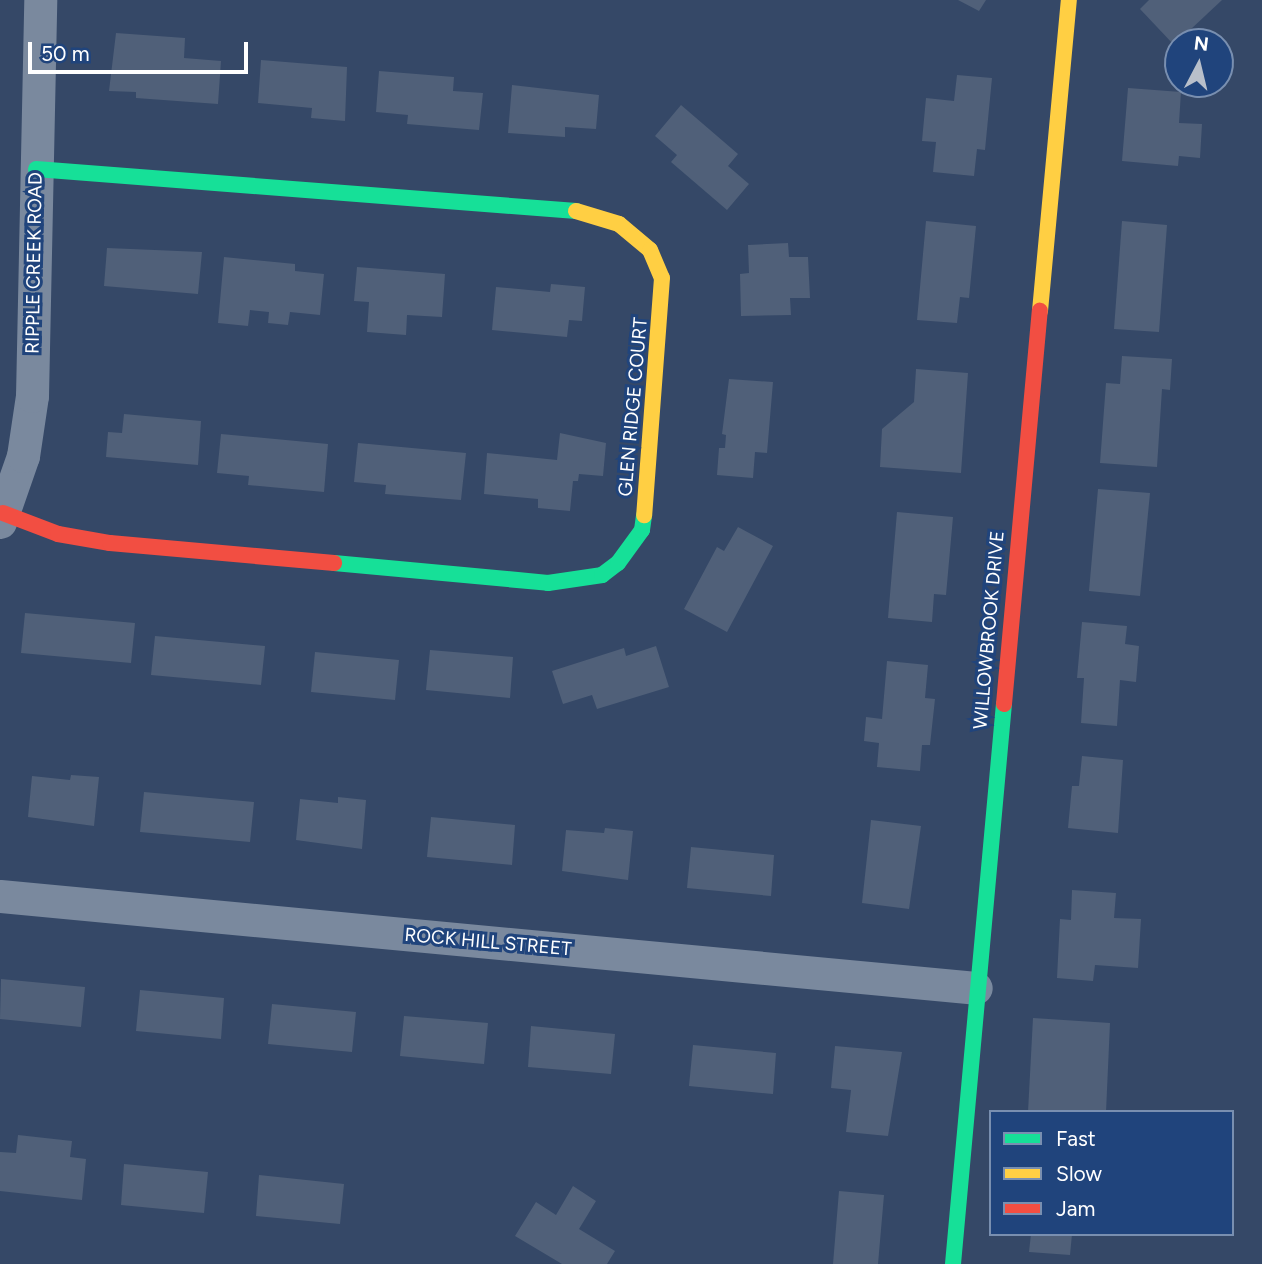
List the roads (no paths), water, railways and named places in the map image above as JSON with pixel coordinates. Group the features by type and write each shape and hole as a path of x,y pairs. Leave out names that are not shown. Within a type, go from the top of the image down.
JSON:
{"street":[{"name":"RIPPLE CREEK ROAD","path":"2,517 23,456 32,396 40,0"},
{"name":"WILLOWBROOK DRIVE","path":"953,1264 976,988 1069,0"},
{"name":"GLEN RIDGE COURT","path":"2,517 58,534 110,543 548,583 601,575 618,563 642,530 647,484 662,278 650,250 619,224 594,214 556,208 36,169"},
{"name":"ROCK HILL STREET","path":"0,896 976,988"}]}
